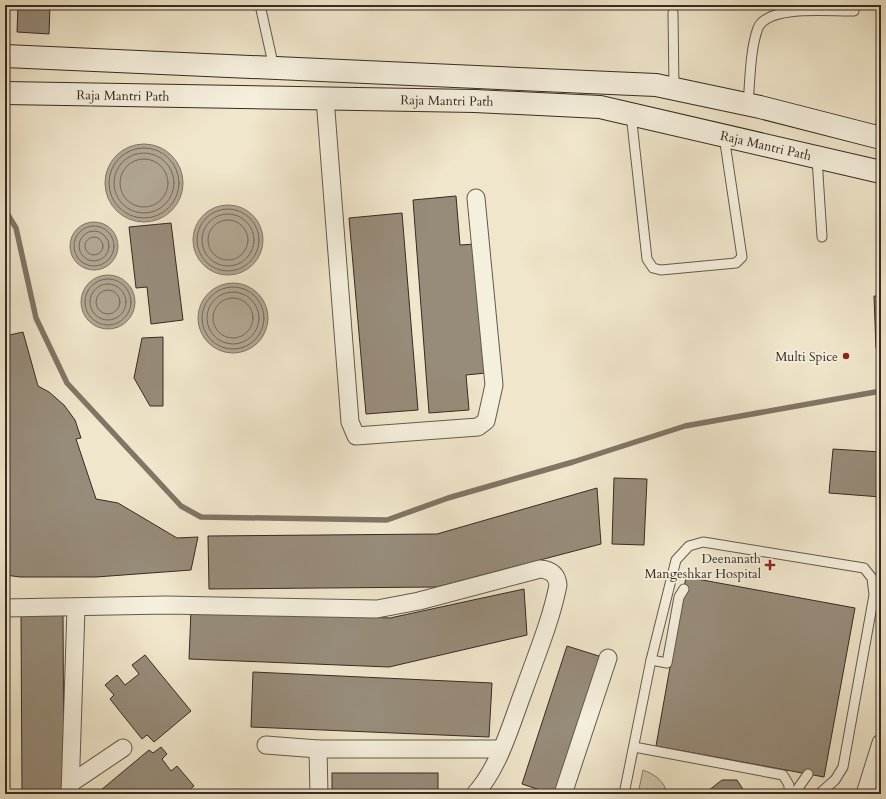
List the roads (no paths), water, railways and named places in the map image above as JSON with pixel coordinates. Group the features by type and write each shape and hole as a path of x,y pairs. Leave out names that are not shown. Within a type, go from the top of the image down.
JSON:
{"main road":[{"name":"Raja Mantri Path","path":"5,56 656,85 748,104 881,138"},
{"path":"474,77 475,101"},
{"name":"Raja Mantri Path","path":"5,94 475,101 600,107 881,172"}],"street":[{"path":"325,98 350,422 356,436 478,427 486,421 494,385 476,198"},
{"path":"5,608 76,608 166,605 377,609 398,606 540,569 545,569 555,575 558,581 558,589 538,651 501,749 483,785 475,794"},
{"path":"71,788 76,608"},
{"path":"563,794 608,658"},
{"path":"865,794 881,743"},
{"path":"266,745 318,749 501,749"},
{"path":"71,788 123,748"},
{"path":"318,749 319,794"}],"lane":[{"path":"260,5 274,68"},
{"path":"748,104 756,38 759,27 768,18 784,12 854,11"},
{"path":"673,13 674,89"},
{"path":"631,114 647,259 653,268 661,270 736,263 742,257 723,135"},
{"path":"817,156 822,237"},
{"path":"624,794 651,660 676,560 689,546 703,542 864,568 872,578 874,595 843,767 835,780 819,794"},
{"path":"651,660 667,663 679,597 684,589"},
{"path":"634,747 783,775 789,785 789,794"},
{"path":"794,794 808,774"}],"water":[{"path":"144,144 159,147 171,156 180,168 183,183 180,198 171,210 159,219 144,222 129,219 117,210 108,198 105,183 108,168 117,156 129,147"},
{"path":"221,205 235,205 248,211 257,220 263,233 261,253 253,265 235,275 221,275 208,269 199,260 193,247 193,233 199,220 208,211"},
{"path":"94,222 103,224 111,229 116,237 118,246 116,255 111,263 103,268 94,270 85,268 77,263 72,255 70,246 72,237 77,229 85,224"},
{"path":"103,275 113,275 123,279 131,287 135,297 135,307 131,317 123,325 113,329 103,329 93,325 85,317 81,307 81,297 85,287 93,279"},
{"path":"233,283 246,286 258,293 265,305 268,318 265,331 258,343 246,350 233,353 220,350 208,343 201,331 198,318 201,305 208,293 220,286"}],"waterway":[{"path":"5,210 16,228 36,318 67,383 181,506 201,517 387,520 448,498 573,462 685,426 881,391"}],"place":[{"name":"Multi Spice","path":"846,356"},
{"name":"Deenanath Mangeshkar Hospital","path":"770,565"}]}
